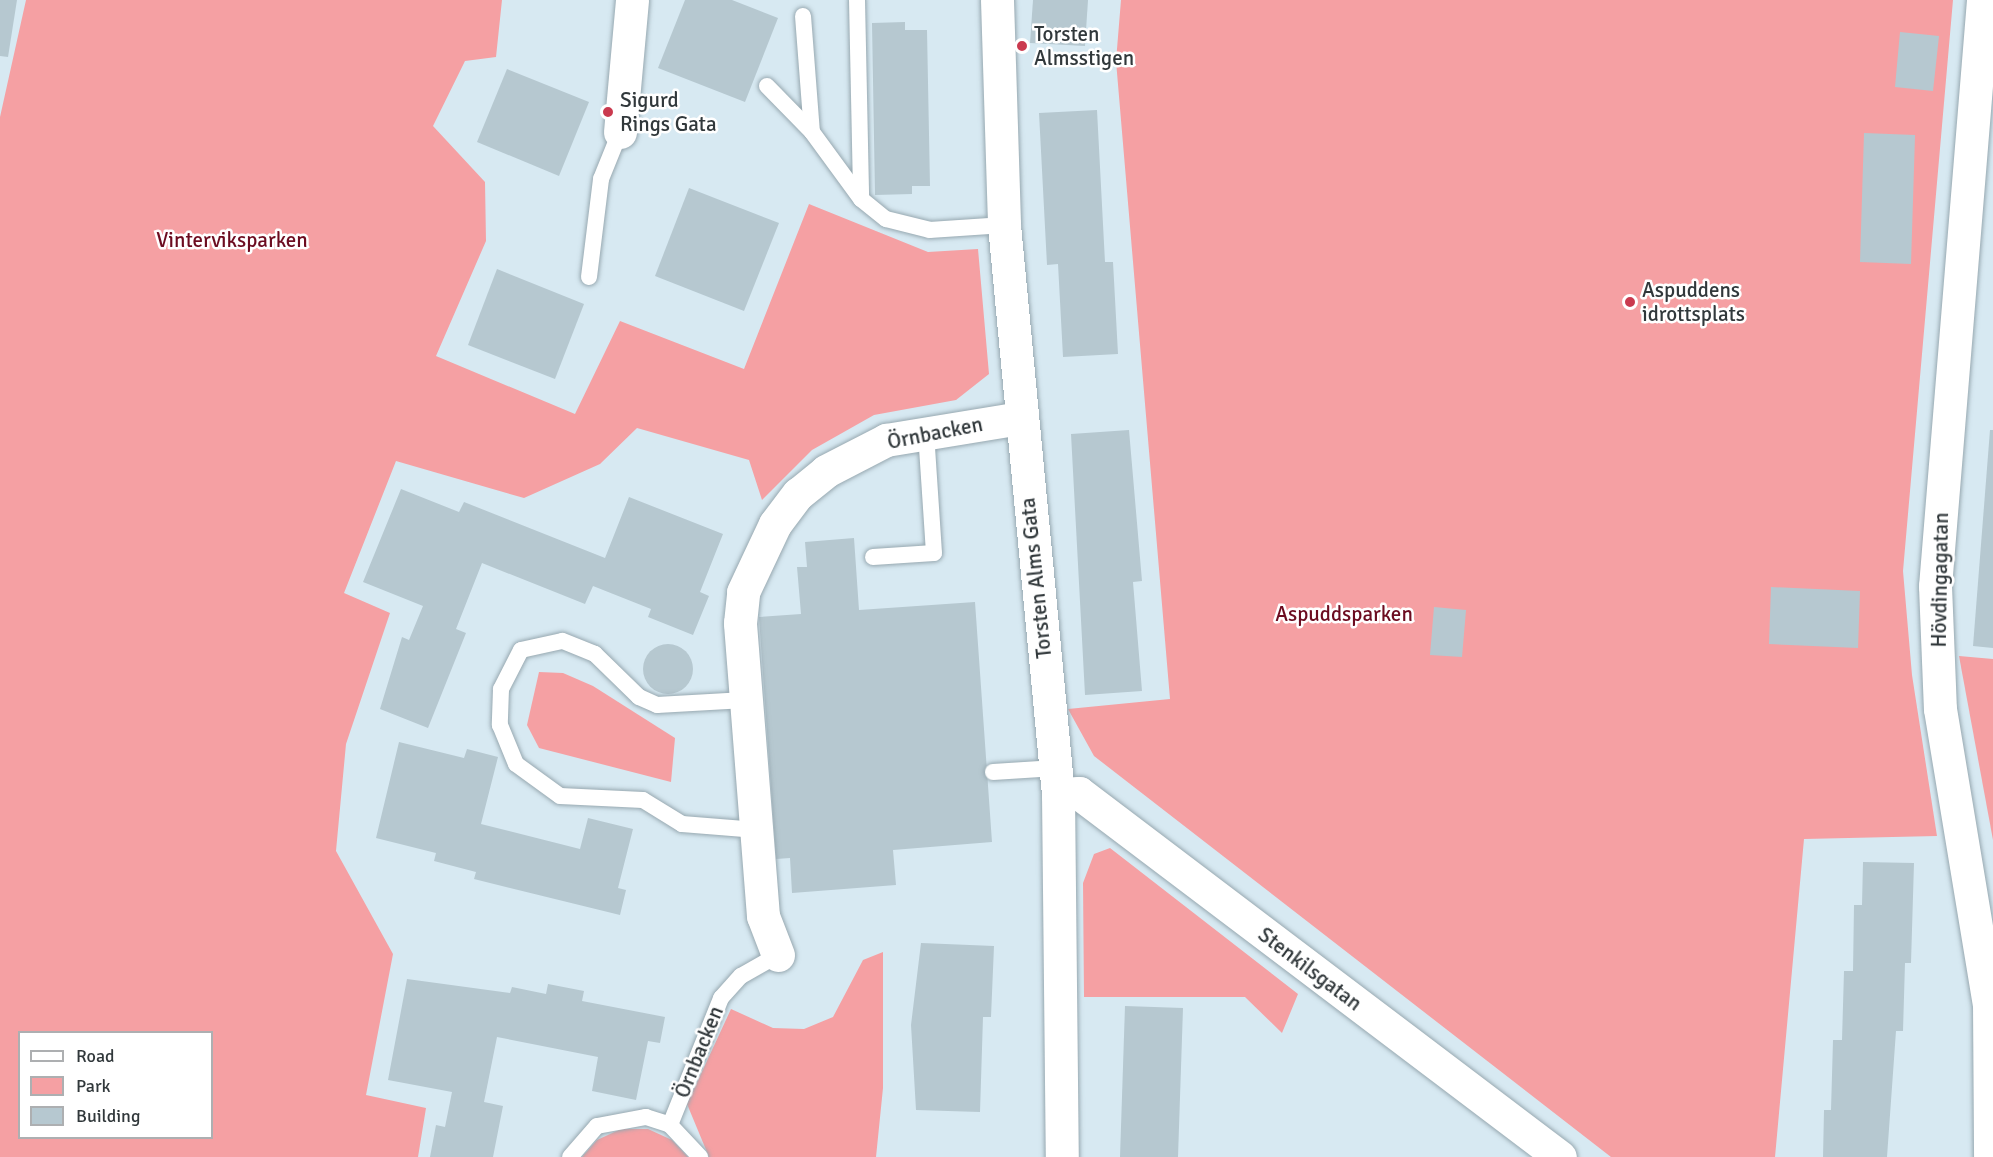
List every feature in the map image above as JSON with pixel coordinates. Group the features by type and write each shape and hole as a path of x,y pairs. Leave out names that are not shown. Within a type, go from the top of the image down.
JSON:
{"street":[{"path":"620,132 632,0"},
{"name":"Torsten Alms Gata","path":"997,0 1004,225 1020,418 1057,781 1062,1157"},
{"name":"Hövdingagatan","path":"1983,0 1935,586 1940,709 1989,1004 1990,1157"},
{"name":"Örnbacken","path":"778,955 763,915 745,700 743,592 775,524 798,494 826,471 886,440 1020,418"},
{"name":"Stenkilsgatan","path":"1057,781 1079,793 1560,1157"}],"lane":[{"path":"857,0 861,199"},
{"path":"803,16 812,132"},
{"path":"767,86 812,132 861,199 886,219 930,230 1004,225"},
{"path":"589,277 601,179 620,132"},
{"path":"873,557 934,553 926,432"},
{"path":"745,700 657,705 639,697 595,654 562,641 521,650 501,689 500,725 516,764 560,796 643,800 682,824 757,830"},
{"path":"993,772 1057,781"},
{"name":"Örnbacken","path":"670,1125 721,998 741,976 778,955"},
{"name":"Örnbacken","path":"570,1157 597,1126 621,1118 670,1125 700,1157"}],"green space":[{"name":"Vinterviksparken","path":"26,0 502,0 496,57 465,61 433,126 485,182 486,241 436,356 575,414 620,321 744,369 809,204 928,252 978,249 989,374 956,400 874,415 812,450 762,500 749,460 637,428 600,464 524,498 396,461 344,593 390,613 346,744 336,851 393,954 366,1095 426,1108 418,1157 0,1157 0,117"},
{"name":"Aspuddsparken","path":"1121,0 1953,0 1903,571 1912,675 1937,836 1804,839 1775,1157 1611,1157 1094,756 1068,709 1170,699 1116,61"},
{"path":"1959,656 1993,659 1993,840"},
{"path":"539,672 563,673 593,686 675,738 671,782 539,748 527,725"},
{"path":"1110,848 1298,994 1282,1033 1245,997 1084,997 1083,883 1094,854"},
{"path":"883,952 883,1088 876,1157 709,1157 687,1104 731,1009 773,1028 804,1029 833,1017 863,960"},
{"path":"621,1129 648,1129 672,1140 688,1157 582,1157 597,1140"}],"building":[{"path":"0,0 17,0 8,57 0,56"},
{"path":"685,0 732,0 778,18 745,102 658,68"},
{"path":"1033,0 1088,0 1085,46 1030,43"},
{"path":"905,22 905,30 927,30 930,186 912,186 912,194 875,195 872,23"},
{"path":"1900,32 1939,36 1933,91 1895,87"},
{"path":"507,69 589,102 559,176 477,142"},
{"path":"1097,110 1105,262 1113,262 1118,354 1063,357 1058,264 1047,265 1039,113"},
{"path":"1864,133 1915,135 1911,264 1860,262"},
{"path":"689,188 779,223 744,311 655,276"},
{"path":"497,269 584,304 555,379 468,345"},
{"path":"1129,430 1142,581 1133,582 1142,691 1085,695 1071,434"},
{"path":"1990,430 1993,430 1993,648 1973,646"},
{"path":"401,489 459,512 464,502 605,558 629,497 723,534 700,592 709,596 693,635 648,617 651,609 593,586 585,604 482,563 456,629 466,633 428,728 380,709 402,637 409,640 423,606 363,582"},
{"path":"854,538 859,610 975,602 992,842 893,850 896,885 792,893 790,858 776,859 759,617 801,614 797,567 807,567 805,542"},
{"path":"1771,587 1860,591 1858,648 1769,644"},
{"path":"1434,607 1466,610 1462,657 1430,655"},
{"path":"668,644 686,651 693,669 686,687 668,694 650,687 643,669 650,651"},
{"path":"399,742 464,758 467,749 498,757 481,824 580,849 588,818 633,829 618,888 626,890 620,915 474,879 476,872 434,861 436,853 376,838"},
{"path":"1863,862 1914,863 1911,963 1905,963 1903,1031 1896,1031 1887,1157 1823,1157 1824,1110 1831,1110 1833,1040 1842,1040 1844,971 1853,971 1854,905 1862,905"},
{"path":"921,943 994,946 991,1017 983,1017 980,1112 916,1110 911,1025"},
{"path":"407,979 510,993 512,987 546,994 548,984 584,991 582,1001 665,1017 660,1043 648,1041 636,1100 592,1091 598,1057 497,1037 484,1102 503,1106 493,1157 430,1157 436,1125 445,1127 452,1092 388,1080"},
{"path":"1125,1006 1183,1008 1178,1157 1120,1157"}],"place":[{"name":"Torsten Almsstigen","path":"1022,46"},
{"name":"Sigurd Rings Gata","path":"608,112"},
{"name":"Aspuddens idrottsplats","path":"1630,302"}]}
